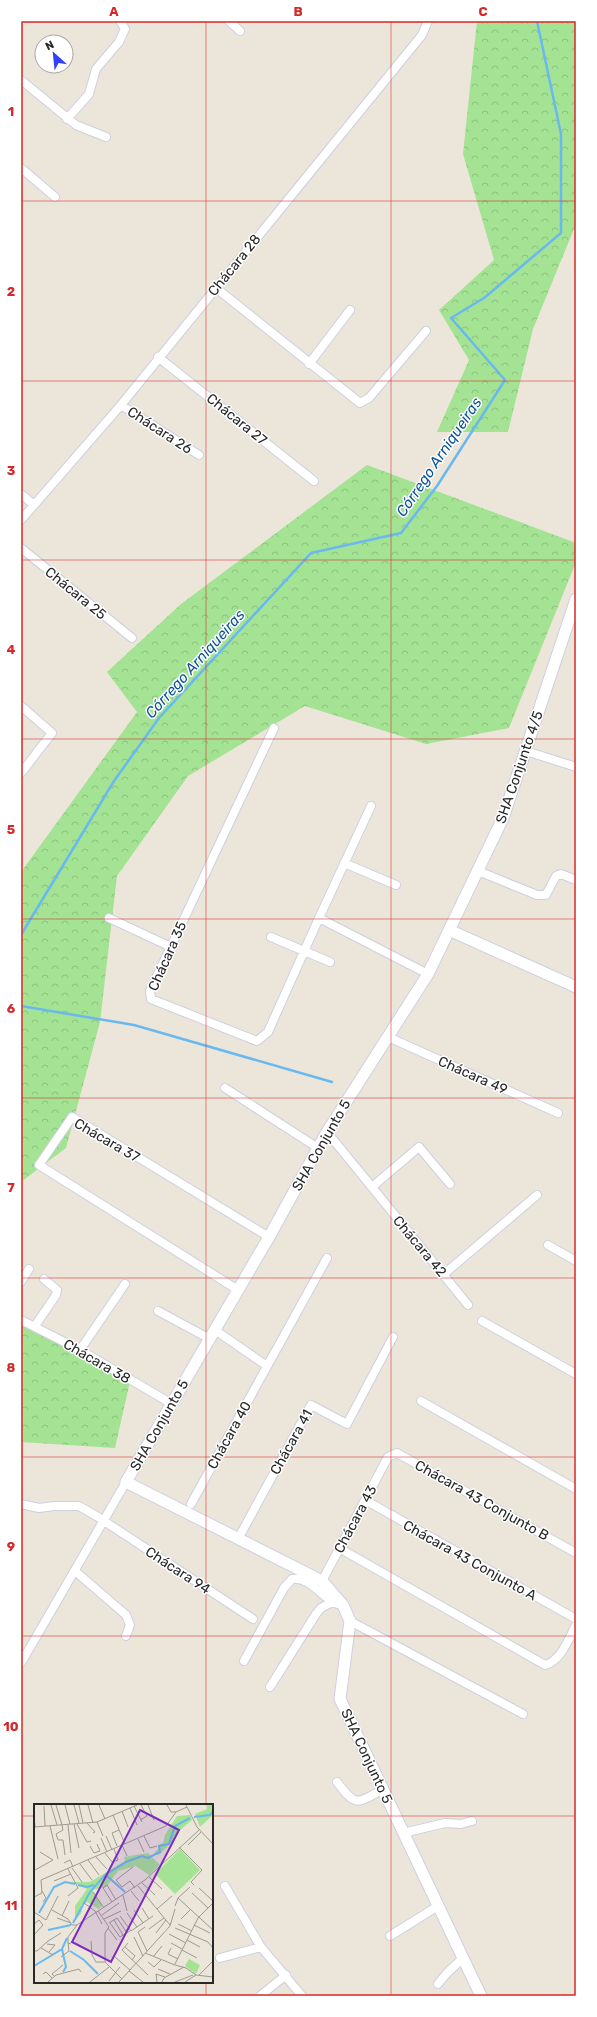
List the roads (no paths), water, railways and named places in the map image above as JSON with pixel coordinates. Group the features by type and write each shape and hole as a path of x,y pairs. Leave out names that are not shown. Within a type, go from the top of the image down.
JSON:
{"street":[{"path":"67,119 85,99 92,86 96,69 122,37 125,29 120,21"},
{"path":"229,21 240,31"},
{"name":"Chácara 28","path":"21,520 121,405 158,357 422,35 428,21"},
{"path":"21,80 67,119 84,129 106,137"},
{"path":"21,168 55,197"},
{"path":"216,288 354,400 362,403 369,398 426,331"},
{"path":"309,364 350,310"},
{"name":"Chácara 27","path":"158,357 314,481"},
{"name":"Chácara 26","path":"121,405 200,456"},
{"path":"21,494 34,505"},
{"name":"Chácara 25","path":"21,548 132,638"},
{"name":"SHA Conjunto 4/5","path":"449,930 503,818 576,599"},
{"path":"21,706 52,733 21,773"},
{"name":"Chácara 35","path":"274,728 150,991 151,999 257,1041 268,1032 303,951 371,806"},
{"path":"526,751 576,767"},
{"path":"344,863 396,885"},
{"path":"478,871 537,896 546,895 556,876 561,874 576,880"},
{"path":"109,918 171,947"},
{"path":"319,918 428,974"},
{"path":"449,930 576,987"},
{"name":"SHA Conjunto 5","path":"21,1663 269,1237 327,1132 428,974 449,930"},
{"path":"271,937 330,962"},
{"name":"Chácara 49","path":"388,1037 558,1113"},
{"path":"225,1088 318,1148"},
{"name":"Chácara 37","path":"238,1290 40,1165 72,1117 269,1237"},
{"name":"Chácara 42","path":"327,1132 468,1305"},
{"path":"372,1187 419,1147 450,1184"},
{"path":"444,1274 537,1195"},
{"path":"548,1246 576,1261"},
{"name":"Chácara 40","path":"191,1504 327,1258"},
{"path":"21,1282 29,1269"},
{"path":"35,1326 56,1295 57,1290 44,1279"},
{"path":"80,1350 125,1284"},
{"path":"158,1311 212,1334 267,1366"},
{"name":"Chácara 38","path":"21,1320 80,1350 172,1404"},
{"path":"482,1322 576,1374"},
{"name":"Chácara 41","path":"238,1539 311,1405 347,1424 393,1337"},
{"path":"421,1401 576,1489"},
{"name":"Chácara 43 Conjunto B","path":"388,1457 397,1453 576,1553"},
{"name":"Chácara 43","path":"322,1581 388,1457"},
{"name":"SHA Conjunto 5","path":"126,1482 322,1581 350,1621 340,1699 481,1996"},
{"name":"Chácara 43 Conjunto A","path":"365,1500 576,1619"},
{"name":"Chácara 94","path":"21,1504 39,1508 79,1506 253,1619"},
{"path":"339,1548 545,1665 551,1664 557,1659 576,1625"},
{"path":"75,1571 126,1615 130,1625 126,1636"},
{"path":"244,1661 284,1588 292,1579 296,1578 308,1583 338,1604"},
{"path":"270,1686 316,1614 321,1608 338,1604"},
{"path":"350,1621 523,1714"},
{"path":"337,1782 351,1800 357,1802 382,1790"},
{"path":"403,1833 445,1823 461,1824 472,1821"},
{"path":"226,1886 262,1947 302,1996"},
{"path":"390,1936 438,1906"},
{"path":"220,1958 262,1947"},
{"path":"438,1984 446,1973 463,1958"},
{"path":"260,1996 286,1975"}],"waterway":[{"name":"Córrego Arniqueiras","path":"21,935 114,781 159,718 311,553 401,533 437,486 505,380 451,318 484,298 561,233 561,134 537,21"},
{"path":"21,1006 134,1025 332,1082"}]}
